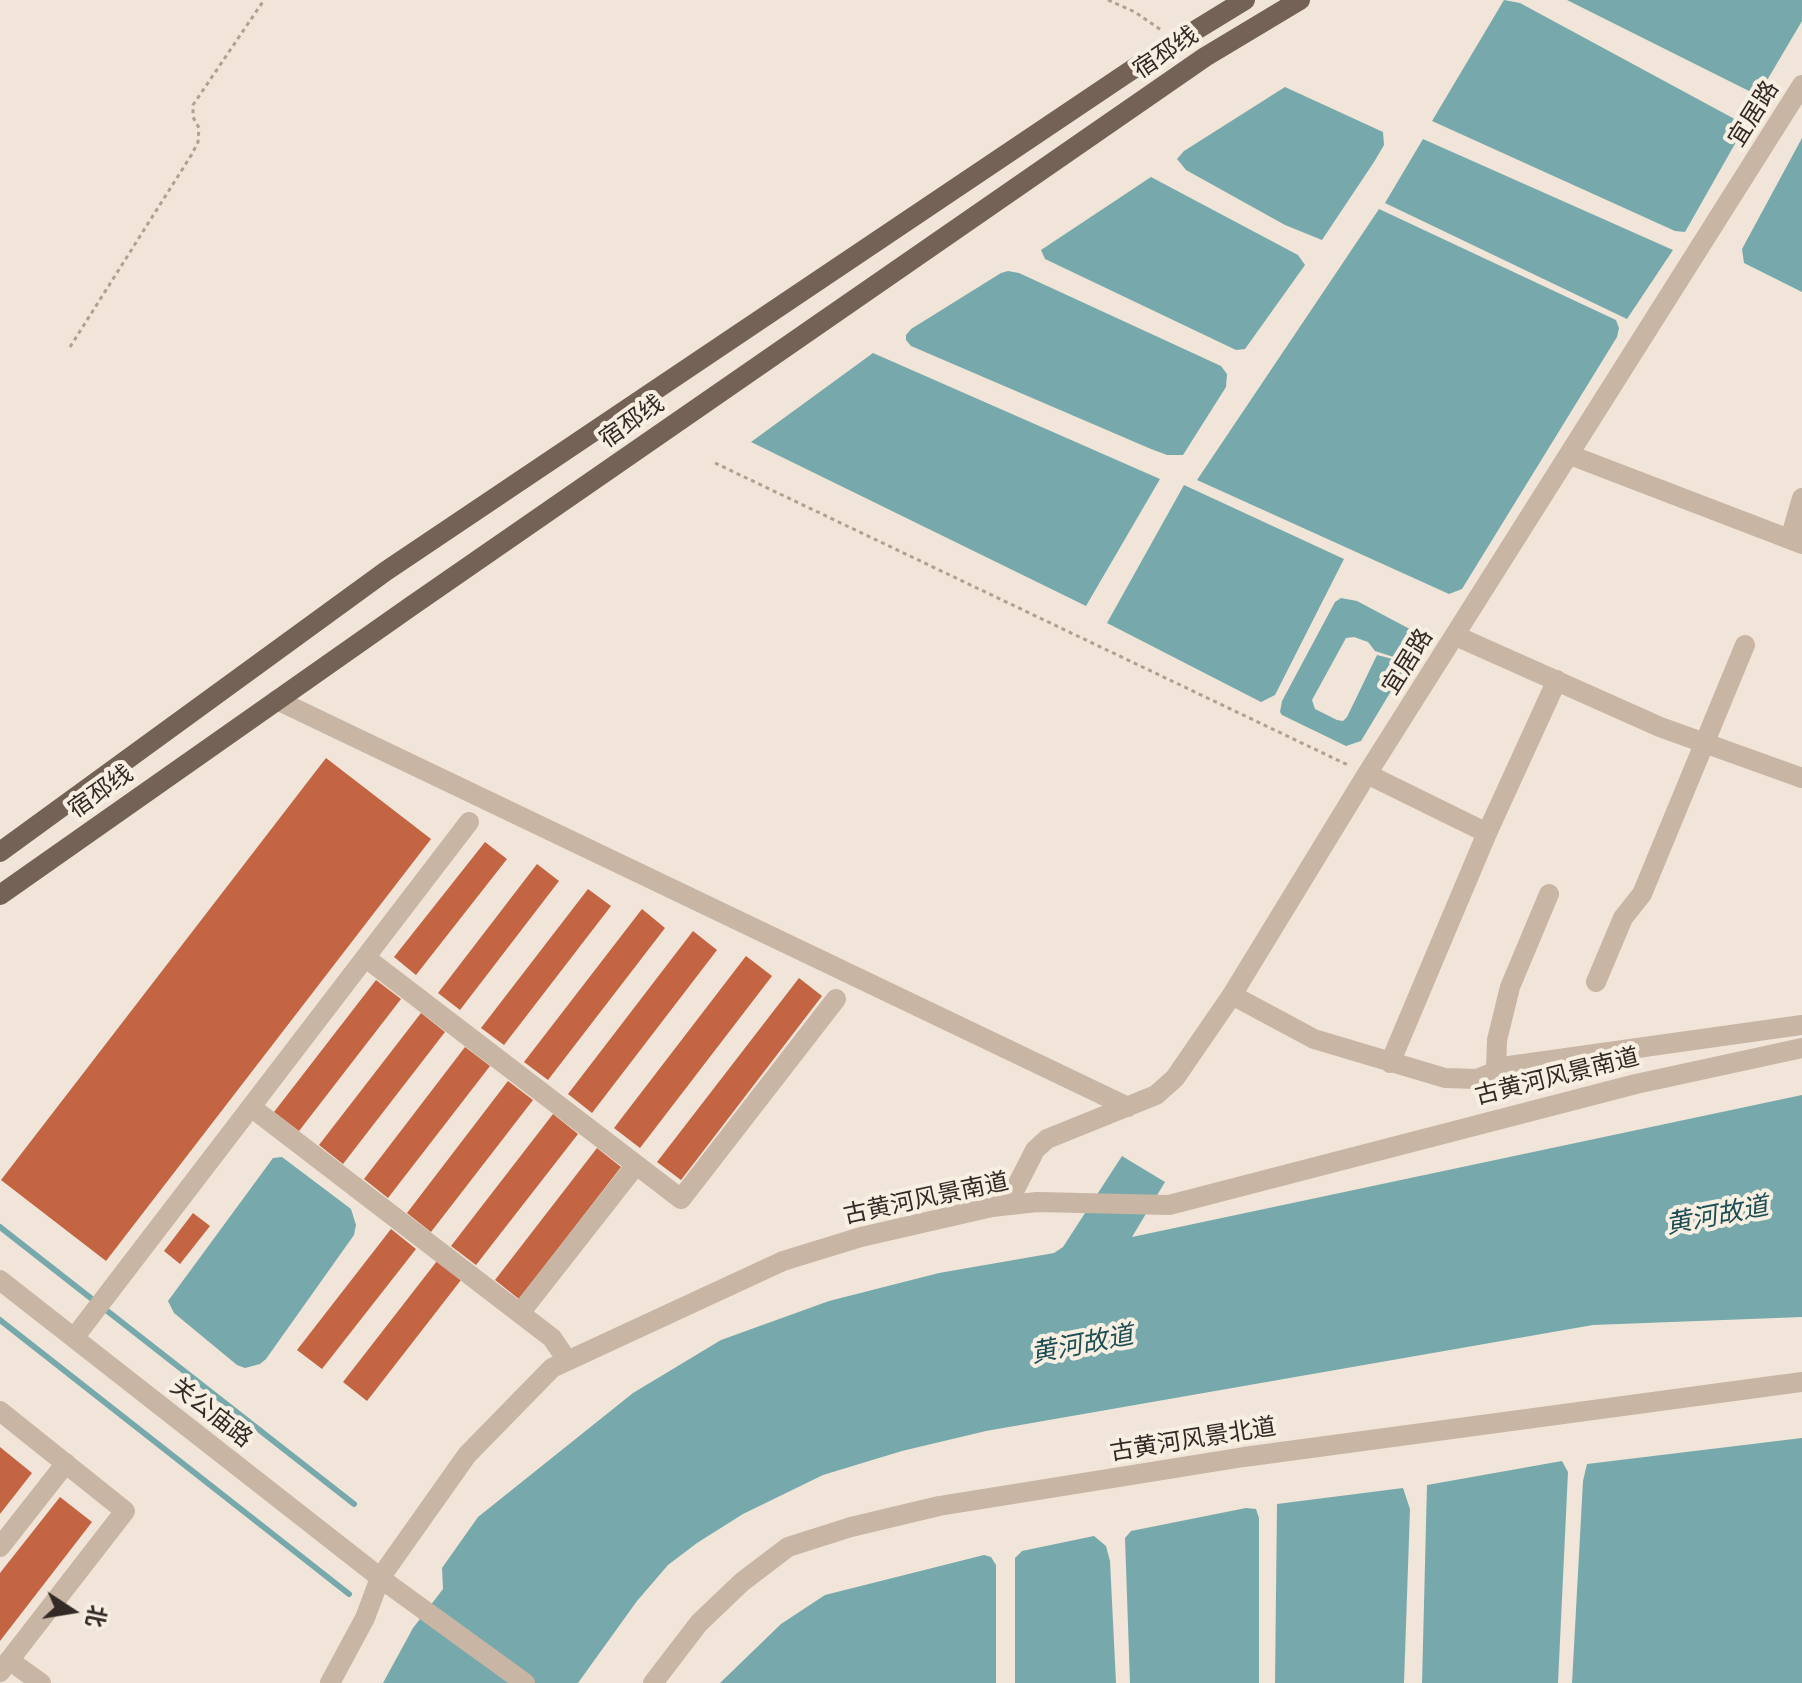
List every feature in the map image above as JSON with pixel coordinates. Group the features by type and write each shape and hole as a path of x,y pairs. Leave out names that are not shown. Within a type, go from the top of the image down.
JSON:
{"main road":[{"name":"宿邳线","path":"0,852 386,571 1142,63 1245,0"},
{"name":"宿邳线","path":"0,895 1205,57 1300,0"}],"street":[{"name":"宜居路","path":"1007,1205 1035,1150 1047,1139 1156,1095 1175,1078 1232,995 1367,774 1802,85"},
{"path":"1570,455 1796,541 1802,498"},
{"path":"1456,636 1660,727 1802,778"},
{"path":"1596,982 1623,918 1642,894 1745,645"},
{"path":"1390,1063 1487,833 1557,680"},
{"path":"277,700 1128,1107"},
{"path":"1367,774 1487,833"},
{"path":"74,1338 469,822"},
{"path":"1496,1071 1497,1040 1510,987 1549,894"},
{"path":"366,958 681,1199 836,999"},
{"path":"1232,995 1314,1039 1445,1078 1477,1079 1509,1066 1802,1025"},
{"name":"古黄河风景南道","path":"330,1683 386,1582 467,1455 552,1368 783,1261 861,1237 992,1207 1037,1202 1169,1205 1636,1084 1802,1048"},
{"path":"251,1107 552,1338 567,1360"},
{"path":"520,1313 636,1165"},
{"name":"关公庙路","path":"0,1280 386,1582 525,1683"},
{"name":"古黄河风景北道","path":"653,1683 699,1623 742,1582 788,1547 851,1527 939,1506 1244,1457 1802,1382"},
{"path":"0,1411 125,1511 5,1666 41,1683"},
{"path":"0,1547 66,1463"}],"path":[{"path":"70,347 192,154 198,142 199,128 193,117 193,105 264,0"},
{"path":"1108,0 1135,12 1177,41"},
{"path":"715,463 1367,774"}],"water":[{"path":"1504,0 1520,3 1742,123 1746,131 1736,142 1685,232 1675,231 1432,121"},
{"path":"1567,0 1802,0 1802,21 1760,91 1749,91"},
{"path":"1285,87 1383,132 1384,145 1322,240 1285,225 1186,170 1177,159 1184,151"},
{"path":"1802,138 1802,292 1744,263 1742,249"},
{"path":"1423,139 1673,250 1627,319 1385,203"},
{"path":"1151,177 1298,255 1305,265 1245,349 1236,350 1045,259 1041,250"},
{"path":"1379,209 1616,320 1619,328 1617,337 1462,589 1449,594 1197,480"},
{"path":"1008,271 1019,273 1221,366 1227,374 1226,387 1183,455 1167,455 1151,449 911,346 906,340 911,329"},
{"path":"873,353 1160,479 1086,606 751,442"},
{"path":"1184,485 1344,559 1275,695 1261,702 1107,623"},
{"path":"1341,598 1357,601 1423,636 1409,662 1375,651 1368,642 1354,637 1346,638 1312,700 1315,709 1337,720 1343,721 1347,717 1377,655 1408,663 1361,741 1346,746 1280,712 1282,701 1335,602"},
{"name":"黄河故道","path":"1802,1095 1802,1317 1593,1325 986,1431 902,1451 823,1475 743,1514 697,1543 668,1565 637,1601 578,1683 383,1683 413,1628 443,1589 442,1568 478,1517 633,1393 721,1340 829,1301 939,1273 1054,1253 1063,1247 1122,1156 1165,1182 1132,1237"},
{"path":"282,1157 351,1209 356,1225 354,1235 266,1359 245,1368 237,1365 174,1313 168,1301 273,1158"},
{"path":"1802,1438 1802,1683 1572,1683 1583,1481 1587,1464"},
{"path":"1562,1461 1568,1472 1558,1683 1422,1683 1427,1485"},
{"path":"1403,1488 1410,1509 1404,1683 1275,1683 1277,1504"},
{"path":"1246,1508 1256,1509 1259,1518 1259,1683 1130,1683 1125,1538 1131,1531"},
{"path":"1094,1536 1106,1546 1110,1561 1116,1683 1015,1683 1015,1558 1022,1551"},
{"path":"984,1555 991,1557 996,1565 996,1683 720,1683 781,1624 825,1595"}],"building":[{"path":"326,758 431,839 106,1261 1,1180"},
{"path":"485,842 507,859 416,975 394,957"},
{"path":"537,864 559,881 460,1010 438,993"},
{"path":"588,889 611,906 504,1045 481,1028"},
{"path":"642,909 665,928 548,1080 524,1062"},
{"path":"693,931 717,950 592,1113 568,1094"},
{"path":"746,956 772,976 640,1148 614,1128"},
{"path":"799,978 822,996 681,1180 657,1162"},
{"path":"376,980 401,999 299,1131 274,1112"},
{"path":"421,1013 445,1032 343,1164 319,1145"},
{"path":"465,1047 490,1066 388,1198 364,1179"},
{"path":"508,1081 533,1100 431,1232 407,1213"},
{"path":"553,1114 578,1134 476,1265 451,1246"},
{"path":"597,1148 621,1167 519,1299 495,1280"},
{"path":"193,1213 210,1226 180,1264 164,1251"},
{"path":"391,1229 416,1249 322,1369 297,1350"},
{"path":"437,1261 461,1280 367,1401 343,1382"},
{"path":"0,1447 32,1473 0,1514"},
{"path":"60,1497 92,1522 0,1641 0,1573"}],"waterway":[{"path":"0,1227 354,1504"},
{"path":"0,1320 349,1594"}]}
